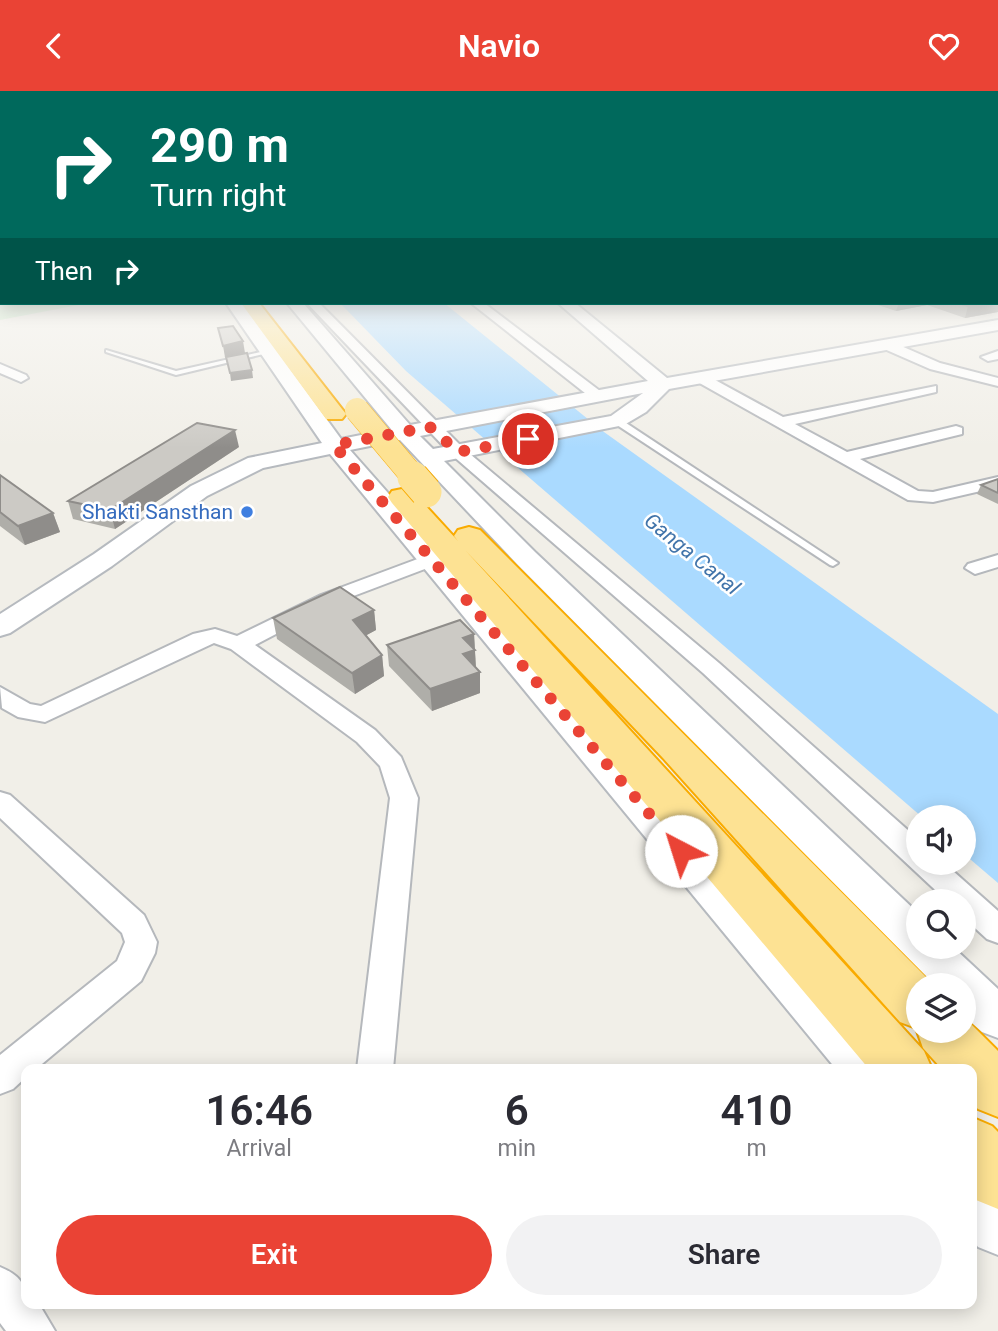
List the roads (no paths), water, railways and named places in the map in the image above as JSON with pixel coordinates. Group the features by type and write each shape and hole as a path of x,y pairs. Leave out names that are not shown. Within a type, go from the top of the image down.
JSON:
{"highway":[{"path":"273,333 342,423 434,454 677,749 906,992"},
{"path":"292,333 342,423"},
{"path":"434,454 900,1064"},
{"path":"953,1043 973,1064"},
{"path":"977,1068 998,1090"},
{"path":"977,1154 998,1178"}],"street":[{"path":"255,333 269,352 342,423 431,560 862,1064"},
{"path":"322,333 526,558 906,928"},
{"path":"337,333 434,454 711,667 906,845"},
{"path":"516,333 595,394"},
{"path":"602,333 663,384"},
{"path":"434,454 574,398 953,333"},
{"path":"887,345 935,366 998,382"},
{"path":"0,368 22,378"},
{"path":"701,378 914,496 933,496 998,482"},
{"path":"0,627 103,560 199,491 235,471 284,455 342,423 434,454 612,422 639,408 663,384"},
{"path":"781,422 931,389"},
{"path":"844,458 956,431"},
{"path":"239,644 328,600 431,560"},
{"path":"975,568 998,561"},
{"path":"0,694 20,711 30,714 45,713 201,639 215,636 239,644 366,736 392,762 404,798 376,1064"},
{"path":"0,803 133,924 142,937 142,952 129,971 0,1077"},
{"path":"938,875 998,930"},
{"path":"937,959 952,973"},
{"path":"976,997 998,1019"},
{"path":"977,1201 998,1227"},
{"path":"0,1288 33,1331"}],"lane":[{"path":"108,351 176,373 269,352"},
{"path":"612,422 832,563"}],"water":[{"name":"Ganga Canal","path":"369,333 481,333 604,432 998,714 998,883 976,864 976,805 908,805 406,371"}],"place":[{"name":"Shakti Sansthan","path":"247,512"}]}
